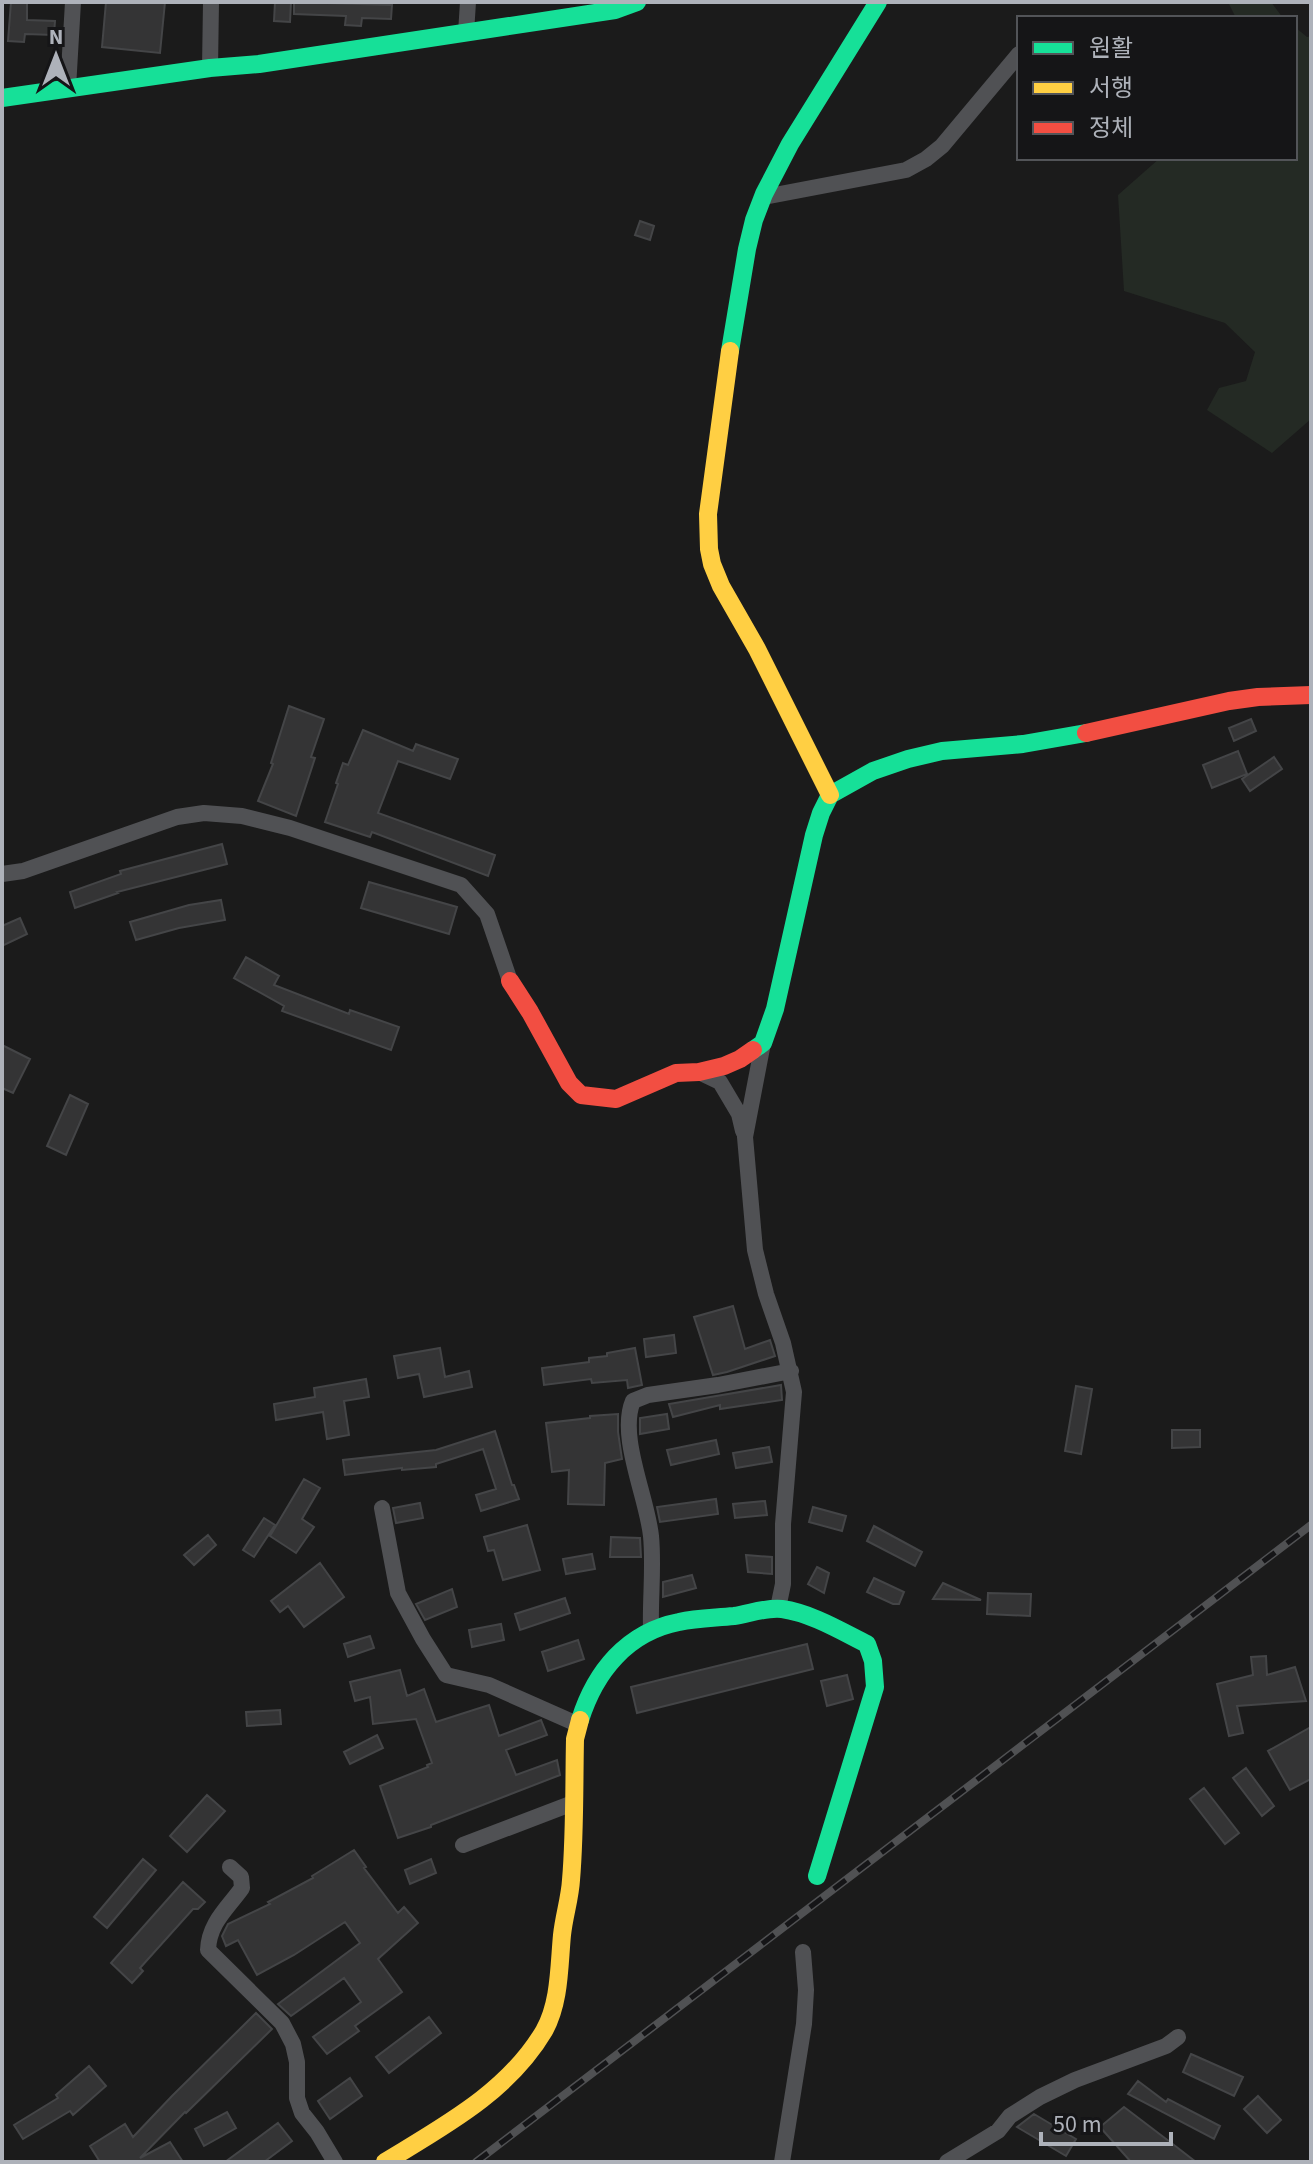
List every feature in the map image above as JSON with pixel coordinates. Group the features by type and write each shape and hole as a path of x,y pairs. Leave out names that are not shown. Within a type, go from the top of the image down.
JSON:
{"street":[{"path":"68,88 73,2"},
{"path":"210,68 211,2"},
{"path":"466,33 468,2"},
{"path":"2,98 466,33 615,10 637,2"},
{"path":"830,795 755,645 721,586 712,563 709,545 712,483 736,310 757,211 792,140 878,2"},
{"path":"764,197 906,170 926,159 942,146 1017,56"},
{"path":"745,1137 763,1043 778,996 810,848 830,795 873,771 942,751 1023,744 1100,731 1229,701 1311,695"},
{"path":"2,874 23,871 177,817 204,813 242,816 290,828 461,885 487,914 510,981 569,1083 581,1095 616,1099 676,1073 699,1072 740,1059 763,1043"},
{"path":"699,1072 720,1082 739,1114 745,1137 755,1250 791,1371 794,1407 783,1524 783,1584 778,1608"},
{"path":"651,1630 651,1539 628,1435 629,1411 633,1401 648,1395 791,1371"},
{"path":"382,1508 398,1593 446,1675 489,1685 577,1724"},
{"path":"385,2162 490,2095 509,2078 543,2034 552,2014 571,1883 577,1724 596,1679 624,1648 651,1630 709,1617 778,1608 867,1644 875,1687 817,1876"},
{"path":"463,1845 573,1803"},
{"path":"230,1867 241,1877 242,1888 208,1935 208,1950 282,2023 293,2044 297,2062 297,2098 302,2113 335,2162"},
{"path":"782,2162 804,2024 806,1990 803,1952"},
{"path":"947,2162 998,2131 1010,2116 1032,2101 1075,2080 1166,2046 1178,2037"}],"shaded area":[{"path":"1228,2 1271,2 1282,16 1235,16"},
{"path":"1297,29 1307,37 1311,36 1311,419 1272,453 1207,410 1219,388 1246,381 1255,352 1225,323 1124,291 1118,195 1158,160 1297,160"}],"building":[{"path":"11,2 27,2 27,20 55,21 54,35 25,34 24,42 8,41"},
{"path":"106,2 165,2 160,53 102,47"},
{"path":"275,2 291,2 290,22 274,21"},
{"path":"294,2 392,5 391,19 362,18 361,26 345,25 346,16 294,14"},
{"path":"640,221 654,226 650,240 635,235"},
{"path":"289,706 324,719 296,816 258,801 273,764"},
{"path":"1251,719 1256,731 1234,741 1229,728"},
{"path":"363,730 413,751 416,744 458,759 450,779 398,761 378,813 495,855 488,876 372,832 370,837 325,822 343,763 348,765"},
{"path":"1238,751 1247,774 1212,788 1203,765"},
{"path":"1274,757 1282,769 1250,791 1242,779"},
{"path":"222,844 227,864 117,892 75,908 70,892 121,874 120,871"},
{"path":"369,882 457,907 449,934 361,908"},
{"path":"221,900 225,920 136,940 130,922 189,905"},
{"path":"20,918 27,934 2,946 2,926"},
{"path":"246,957 279,976 274,985 349,1014 350,1010 399,1027 391,1050 282,1011 284,1006 234,978"},
{"path":"2,1045 30,1059 13,1093 2,1088"},
{"path":"70,1095 88,1104 66,1155 47,1146"},
{"path":"733,1306 745,1349 770,1340 775,1356 713,1375 694,1317"},
{"path":"674,1335 676,1353 646,1357 644,1339"},
{"path":"440,1348 445,1377 469,1371 472,1387 424,1397 419,1374 398,1378 394,1356"},
{"path":"635,1348 642,1385 628,1388 627,1380 592,1383 591,1379 544,1385 542,1368 589,1362 589,1358"},
{"path":"366,1379 369,1397 344,1401 349,1435 327,1439 323,1412 276,1420 274,1404 315,1397 314,1388"},
{"path":"781,1385 782,1400 720,1409 720,1405 673,1417 669,1404"},
{"path":"1076,1386 1092,1389 1081,1454 1065,1451"},
{"path":"618,1414 622,1459 605,1463 604,1505 568,1504 569,1470 552,1472 546,1423"},
{"path":"667,1414 669,1429 640,1434 640,1418"},
{"path":"1172,1430 1200,1430 1200,1447 1172,1448"},
{"path":"495,1431 519,1499 481,1511 476,1495 496,1489 483,1449 436,1464 436,1467 345,1475 343,1460 436,1450"},
{"path":"716,1440 719,1454 671,1465 667,1450"},
{"path":"769,1447 772,1462 736,1468 733,1453"},
{"path":"304,1479 320,1488 302,1519 314,1527 296,1553 270,1536"},
{"path":"716,1499 718,1514 660,1522 657,1507"},
{"path":"765,1501 767,1515 735,1518 733,1504"},
{"path":"420,1503 423,1518 396,1523 393,1508"},
{"path":"813,1507 846,1516 842,1531 809,1522"},
{"path":"264,1518 275,1525 254,1557 243,1550"},
{"path":"527,1525 540,1570 503,1580 494,1550 488,1551 484,1537"},
{"path":"874,1526 922,1552 915,1566 867,1541"},
{"path":"208,1535 216,1545 194,1565 184,1555"},
{"path":"611,1537 640,1538 641,1557 610,1557"},
{"path":"592,1554 595,1569 566,1574 563,1559"},
{"path":"746,1555 772,1557 772,1574 748,1572"},
{"path":"320,1563 344,1597 304,1627 288,1606 280,1612 271,1601"},
{"path":"817,1567 829,1573 824,1593 808,1584"},
{"path":"692,1575 696,1588 663,1597 663,1582"},
{"path":"874,1578 904,1592 899,1604 867,1592"},
{"path":"943,1583 981,1600 933,1599"},
{"path":"452,1589 457,1607 425,1620 416,1604"},
{"path":"988,1593 1031,1594 1030,1616 987,1614"},
{"path":"565,1598 570,1613 520,1630 515,1614"},
{"path":"501,1624 504,1640 472,1647 469,1630"},
{"path":"370,1636 374,1648 348,1657 344,1644"},
{"path":"578,1640 584,1659 548,1671 542,1652"},
{"path":"807,1644 813,1669 637,1713 631,1687"},
{"path":"1266,1656 1267,1675 1295,1667 1306,1701 1237,1706 1243,1733 1229,1736 1217,1684 1253,1675 1251,1657"},
{"path":"400,1670 407,1696 424,1689 436,1722 489,1705 499,1736 541,1720 547,1735 506,1750 516,1775 557,1760 560,1775 398,1838 380,1786 432,1763 416,1719 373,1724 370,1697 355,1701 350,1682"},
{"path":"847,1675 853,1699 827,1706 821,1681"},
{"path":"280,1710 281,1724 247,1726 246,1712"},
{"path":"1311,1727 1311,1779 1290,1790 1268,1751"},
{"path":"377,1735 383,1748 350,1764 344,1752"},
{"path":"1246,1768 1274,1806 1262,1816 1233,1778"},
{"path":"1204,1788 1239,1833 1225,1844 1190,1799"},
{"path":"207,1795 225,1811 187,1852 170,1836"},
{"path":"354,1850 398,1913 404,1907 418,1923 378,1959 402,1992 355,2026 359,2031 327,2054 313,2037 361,2002 344,1978 291,2016 278,2004 360,1943 345,1922 257,1975 238,1940 226,1946 222,1936 228,1924 270,1904 268,1902 313,1878"},
{"path":"143,1859 156,1870 107,1928 94,1917"},
{"path":"431,1859 436,1873 410,1884 405,1870"},
{"path":"183,1882 205,1902 198,1909 193,1909 140,1968 143,1971 132,1983 111,1963"},
{"path":"256,2013 272,2029 140,2158 170,2142 183,2162 100,2162 90,2146 125,2124 133,2137"},
{"path":"429,2017 441,2033 389,2073 376,2057"},
{"path":"1191,2054 1243,2077 1234,2096 1183,2072"},
{"path":"89,2066 106,2086 73,2115 70,2111 23,2139 14,2125 58,2098 56,2095"},
{"path":"350,2078 362,2096 330,2119 318,2101"},
{"path":"1138,2081 1166,2102 1168,2099 1220,2126 1214,2139 1128,2094"},
{"path":"1258,2096 1281,2120 1267,2133 1244,2109"},
{"path":"1124,2107 1196,2162 1131,2162 1100,2127"},
{"path":"227,2112 236,2128 204,2146 195,2129"},
{"path":"1034,2114 1076,2139 1066,2156 1017,2127"},
{"path":"278,2123 292,2141 264,2162 225,2162"}],"railway":[{"path":"476,2162 1311,1525"}],"traffic: fast":[{"path":"2,98 210,68 259,64 615,10 637,2"},
{"path":"730,351 747,249 764,194 790,144 878,2"},
{"path":"753,1050 763,1043 775,1009 814,835 830,795 873,771 908,759 942,751 1023,744 1086,733"},
{"path":"580,1720 594,1686 616,1657 629,1645 660,1627 782,1609 815,1618 867,1644 873,1661 875,1687 817,1876"}],"traffic: slow":[{"path":"730,351 708,514 712,564 830,795"},
{"path":"385,2162 452,2121 493,2090 529,2053 549,2020 556,1996 570,1887 575,1739 580,1720"}],"traffic: jam":[{"path":"1086,733 1229,701 1311,695"},
{"path":"510,981 569,1083 581,1095 616,1099 676,1073 724,1066 753,1050"}]}
